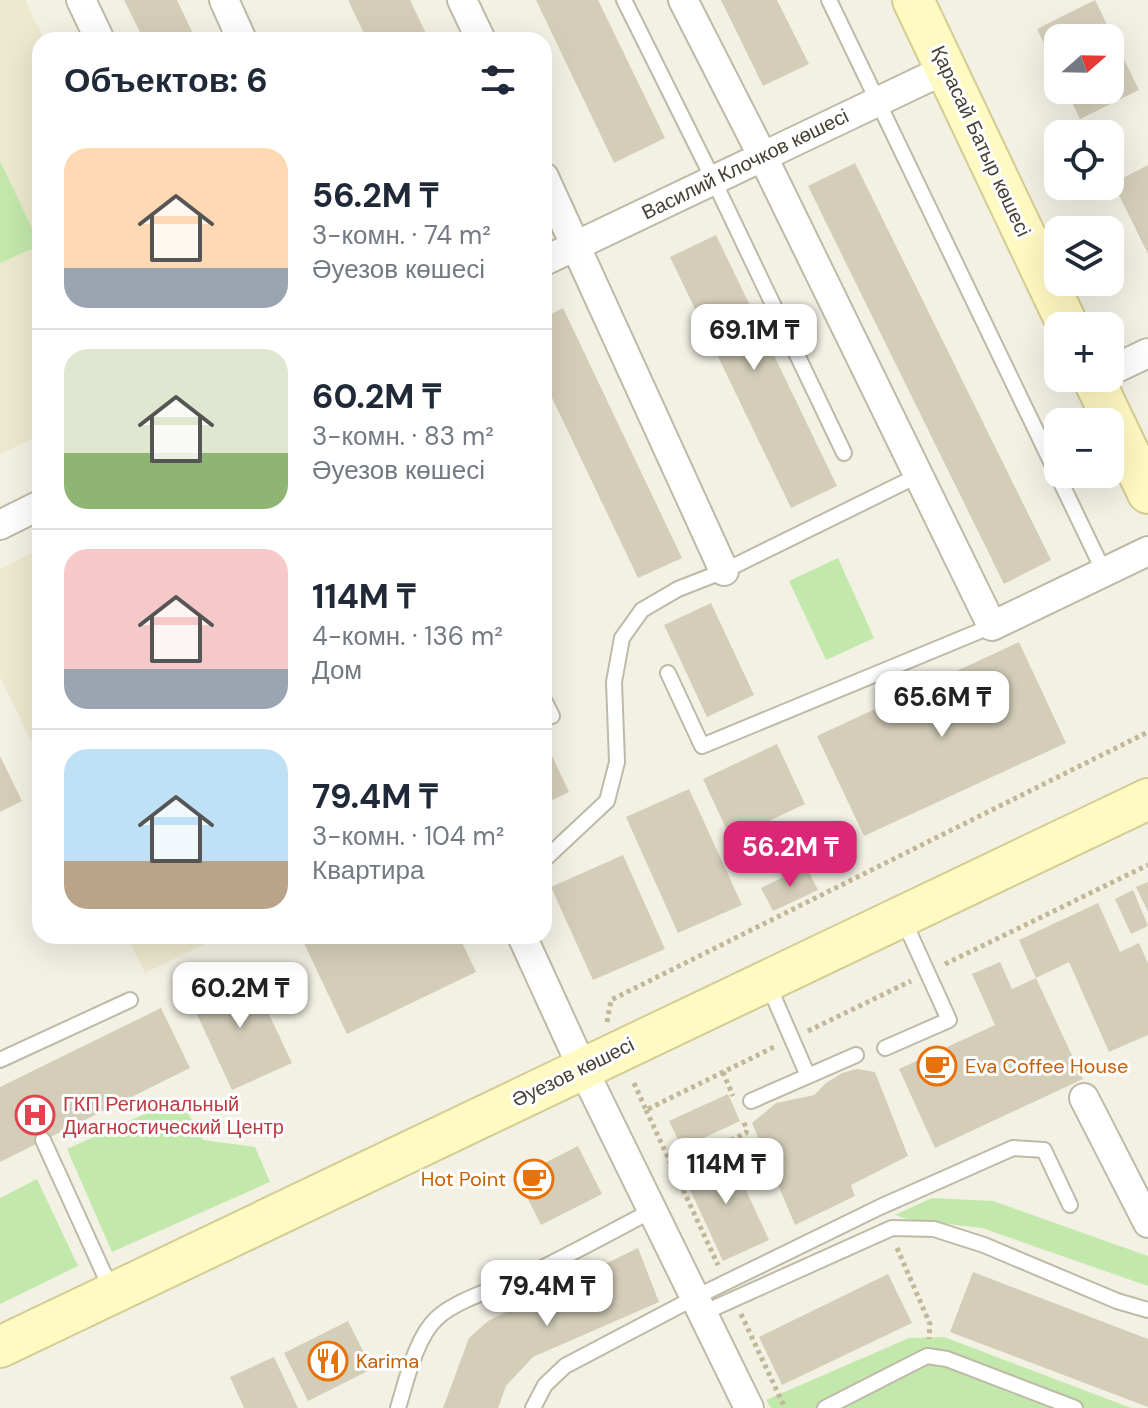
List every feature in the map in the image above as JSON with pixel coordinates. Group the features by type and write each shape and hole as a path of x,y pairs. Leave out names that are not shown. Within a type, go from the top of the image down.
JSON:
{"main road":[{"name":"Қарасай Батыр көшесі","path":"913,0 1061,312"},
{"path":"1104,392 1148,493"},
{"name":"Әуезов көшесі","path":"0,1347 1148,799"}],"street":[{"path":"81,0 96,32"},
{"path":"224,0 238,32"},
{"path":"462,0 477,32"},
{"path":"683,0 992,626 1148,551"},
{"name":"Василий Клочков көшесі","path":"552,257 946,69"},
{"path":"552,195 724,571"},
{"path":"1124,365 1148,353"},
{"path":"0,525 32,509"},
{"path":"526,944 582,1067 749,1408"},
{"path":"1084,1098 1148,1223"}],"lane":[{"path":"624,0 844,453"},
{"path":"829,0 1104,572"},
{"path":"552,853 607,801 617,762 614,682 622,638 642,610 678,589 724,571 917,476"},
{"path":"668,673 702,746 992,626"},
{"path":"885,1048 949,1020 901,915"},
{"path":"766,979 808,1076"},
{"path":"0,1060 130,1000"},
{"path":"751,1101 856,1055"},
{"path":"43,1140 113,1294"},
{"path":"700,1305 726,1282 880,1207 1013,1148 1044,1150 1070,1205"},
{"path":"398,1408 409,1370 424,1336 437,1318 653,1210"},
{"path":"533,1408 545,1385 565,1366 700,1305 735,1299 888,1229 934,1229 984,1245 1117,1301 1148,1310"},
{"path":"825,1408 927,1356 947,1359 1075,1408"}],"path":[{"path":"606,1027 611,1000 1148,732"},
{"path":"646,1110 1148,865"},
{"path":"634,1083 726,1282"},
{"path":"673,1168 739,1136"},
{"path":"888,1229 930,1324 927,1356"},
{"path":"735,1299 785,1408"}],"shaded area":[{"path":"0,0 25,0 40,32 32,32 32,439 0,454"},
{"path":"32,553 32,743 0,677 0,569"},
{"path":"131,944 205,944 145,973"}],"green space":[{"path":"0,161 32,228 32,249 0,263"},
{"path":"838,558 874,638 826,660 789,581"},
{"path":"180,1098 203,1140 255,1147 270,1182 112,1252 67,1149"},
{"path":"37,1179 78,1266 0,1304 0,1198"},
{"path":"932,1198 993,1201 1148,1256 1148,1286 982,1228 895,1215"},
{"path":"944,1337 1131,1408 771,1408 766,1400 909,1338"}],"building":[{"path":"124,0 177,0 192,32 140,32"},
{"path":"348,0 410,0 425,32 363,32"},
{"path":"536,0 598,0 665,138 614,163"},
{"path":"721,0 777,0 809,64 763,86"},
{"path":"1095,0 1107,24 1047,24"},
{"path":"1044,26 1044,44 1037,29"},
{"path":"1124,59 1139,90 1124,97"},
{"path":"1073,104 1111,104 1080,119"},
{"path":"855,163 1051,560 1004,584 808,186"},
{"path":"1148,165 1148,254 1121,200 1124,200 1124,177"},
{"path":"716,235 837,486 791,508 670,257"},
{"path":"563,308 682,558 638,578 552,398 552,314"},
{"path":"711,603 754,695 707,717 664,625"},
{"path":"1019,642 1066,743 864,836 817,736"},
{"path":"777,744 805,804 731,839 703,779"},
{"path":"0,756 22,801 0,812"},
{"path":"552,756 569,792 552,800"},
{"path":"689,789 742,905 678,933 626,817"},
{"path":"623,855 665,949 593,980 552,887"},
{"path":"806,866 818,890 773,911 761,888"},
{"path":"1148,882 1148,912 1136,887"},
{"path":"1133,890 1148,926 1131,934 1115,899"},
{"path":"1098,903 1120,952 1139,943 1148,963 1148,1035 1109,1052 1069,962 1036,978 1019,940"},
{"path":"304,944 463,944 476,972 347,1034"},
{"path":"1000,962 1012,989 1036,978 1083,1079 935,1148 899,1069 995,1025 972,974"},
{"path":"248,970 292,1063 232,1090 189,997"},
{"path":"161,1008 190,1068 0,1162 0,1087"},
{"path":"857,1069 875,1072 908,1156 851,1185 855,1196 795,1225 752,1123 776,1103 814,1095 842,1073"},
{"path":"728,1094 740,1121 682,1148 669,1121"},
{"path":"578,1146 602,1194 541,1225 517,1177"},
{"path":"728,1151 769,1240 723,1261 682,1172"},
{"path":"638,1248 659,1302 533,1357 506,1386 498,1408 443,1408 469,1338 488,1321"},
{"path":"973,1272 1148,1339 1148,1407 950,1332"},
{"path":"888,1274 912,1323 782,1385 759,1337"},
{"name":"Karima","path":"348,1321 372,1369 308,1401 284,1353"},
{"path":"274,1357 298,1408 244,1408 230,1377"}],"place":[{"name":"Eva Coffee House","path":"937,1066"},
{"name":"ГКП Региональный Диагностический Центр","path":"35,1115"},
{"name":"Hot Point","path":"534,1179"},
{"name":"Karima","path":"328,1361"}]}
